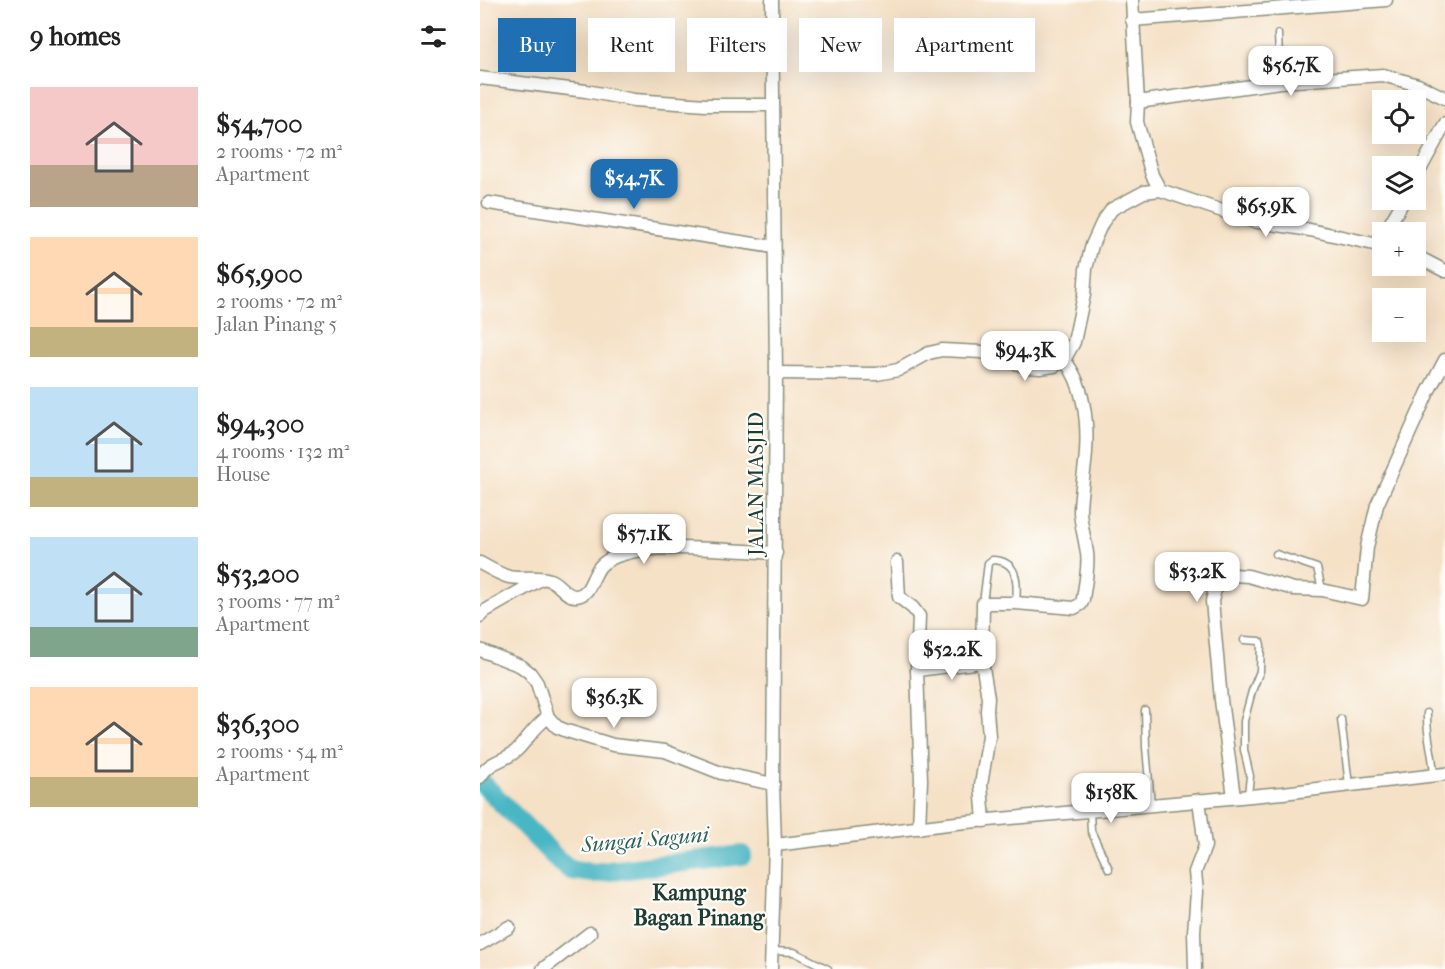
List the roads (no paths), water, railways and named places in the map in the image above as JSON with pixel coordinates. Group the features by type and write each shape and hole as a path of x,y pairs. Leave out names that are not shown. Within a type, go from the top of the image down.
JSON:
{"street":[{"name":"JALAN MASJID","path":"771,969 775,845 773,784 776,553 772,0"},
{"path":"1132,0 1138,102 1137,122 1152,175 1160,190"},
{"path":"1132,20 1277,4 1386,0"},
{"path":"1138,102 1280,82 1383,75 1418,85 1445,98"},
{"path":"480,78 585,91 634,100 706,105 773,105"},
{"path":"1426,159 1445,124"},
{"path":"776,372 877,374 898,370 929,352 942,350 982,352 1034,368 1054,366 1064,360 1074,342 1084,295 1086,269 1092,245 1102,223 1112,209 1144,192 1160,190 1252,221 1372,241"},
{"path":"489,203 774,247"},
{"path":"1426,261 1445,270"},
{"path":"984,821 981,785 989,736 988,698 982,662 983,603 1016,603 1074,608 1081,604 1083,599 1087,554 1080,510 1086,450 1085,418 1078,386 1064,360"},
{"path":"1234,796 1221,700 1212,601 1216,586 1227,576 1248,576 1294,589 1322,590 1362,599 1367,547 1377,506 1428,392 1445,360"},
{"path":"480,563 510,577 543,578 556,583 568,594 576,596 585,592 592,583 596,571 605,562 636,550 678,549 776,553"},
{"path":"897,562 899,597 919,616 917,670 921,780 919,828"},
{"path":"510,577 513,596"},
{"path":"480,616 543,578"},
{"path":"480,650 521,666 530,673 537,683 548,717 557,727 579,736 613,745 665,751 721,772 773,784"},
{"path":"917,670 982,662"},
{"path":"481,775 496,760 517,750 536,726 548,717"},
{"path":"775,845 1439,774"},
{"path":"1195,969 1194,932 1197,892 1195,872 1205,846 1199,800"},
{"path":"480,944 509,927"},
{"path":"543,969 590,933"}],"lane":[{"path":"1278,34 1280,82"},
{"path":"1276,554 1317,568 1322,590"},
{"path":"983,603 988,563 992,560 1008,563 1013,568 1017,578 1016,603"},
{"path":"1244,640 1260,641 1261,645 1260,671 1244,721 1244,750 1250,776 1248,795"},
{"path":"1145,710 1151,805"},
{"path":"1427,713 1426,728 1439,774"},
{"path":"1341,719 1349,785"},
{"path":"1090,811 1091,828 1109,869"},
{"path":"771,951 794,952 828,969"}],"waterway":[{"name":"Sungai Saguni","path":"480,781 558,860 571,870 593,873 742,855"}],"district":[{"name":"Kampung Bagan Pinang","path":"699,906"}]}
